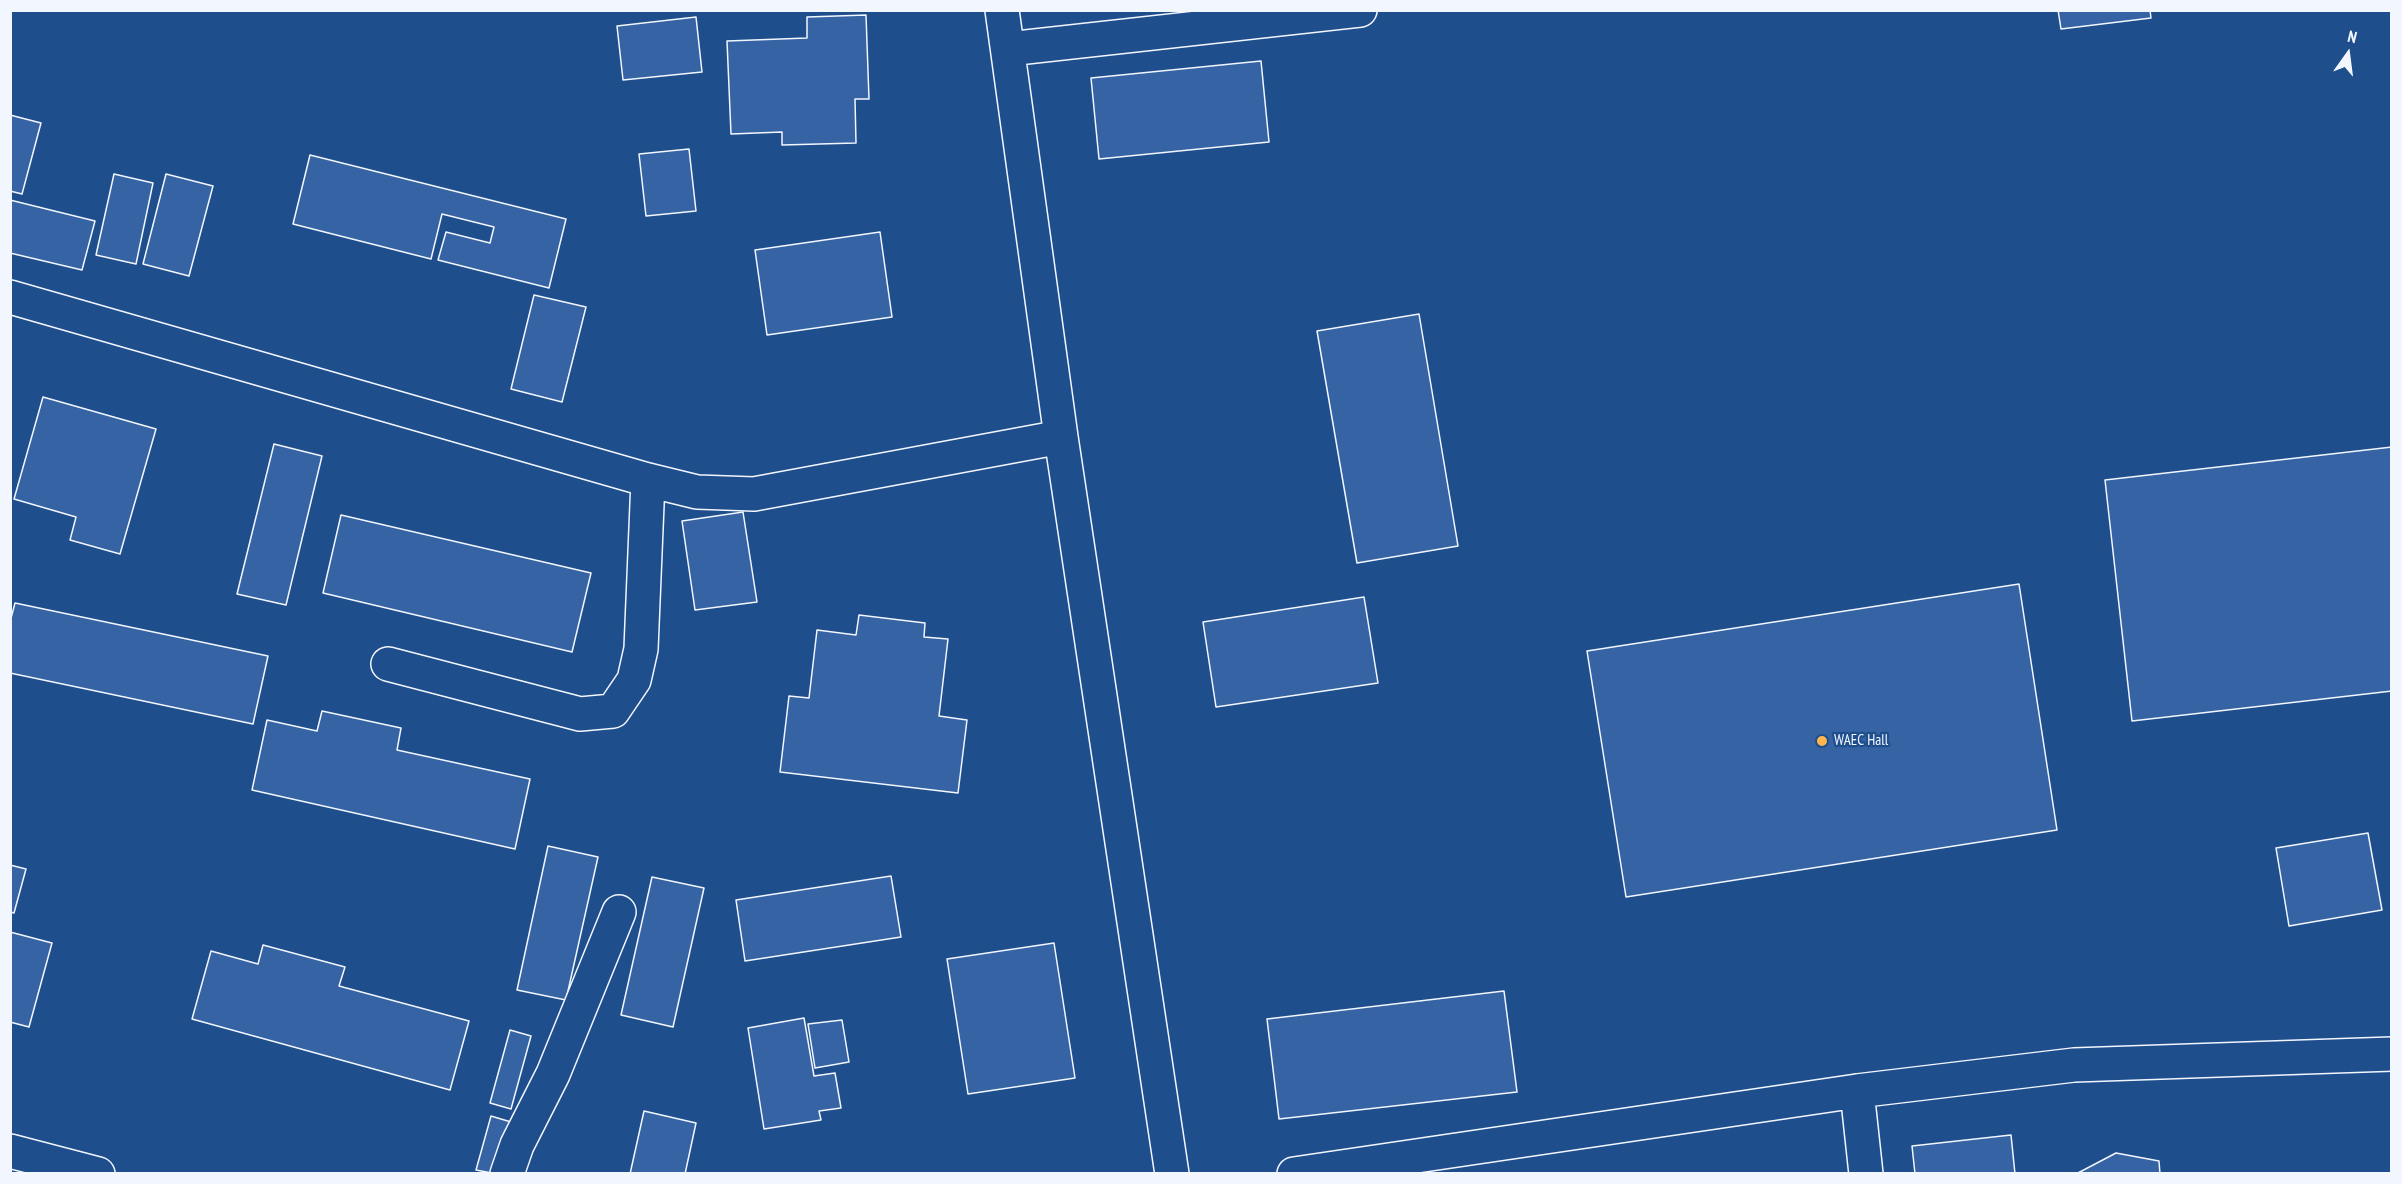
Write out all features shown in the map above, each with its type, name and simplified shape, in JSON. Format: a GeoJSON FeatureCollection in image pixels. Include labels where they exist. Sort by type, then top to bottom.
{"type":"FeatureCollection","features":[{"type":"Feature","properties":{"kind":"street"},"geometry":{"type":"LineString","coordinates":[[1002,10],[1061,437],[1172,1173]]}},
{"type":"Feature","properties":{"kind":"street"},"geometry":{"type":"LineString","coordinates":[[1008,49],[1360,10]]}},
{"type":"Feature","properties":{"kind":"street"},"geometry":{"type":"LineString","coordinates":[[10,297],[648,480],[697,492],[753,494],[1061,437]]}},
{"type":"Feature","properties":{"kind":"street"},"geometry":{"type":"LineString","coordinates":[[388,664],[580,714],[613,711],[633,680],[640,649],[648,480]]}},
{"type":"Feature","properties":{"kind":"street"},"geometry":{"type":"LineString","coordinates":[[507,1173],[518,1145],[553,1074],[619,912]]}},
{"type":"Feature","properties":{"kind":"street"},"geometry":{"type":"LineString","coordinates":[[1294,1173],[1857,1091],[2074,1065],[2391,1054]]}},
{"type":"Feature","properties":{"kind":"street"},"geometry":{"type":"LineString","coordinates":[[1857,1091],[1866,1173]]}},
{"type":"Feature","properties":{"kind":"street"},"geometry":{"type":"LineString","coordinates":[[10,1151],[98,1173]]}},
{"type":"Feature","properties":{"kind":"building"},"geometry":{"type":"Polygon","coordinates":[[[2058,10],[2150,10],[2151,18],[2061,29],[2058,10]]]}},
{"type":"Feature","properties":{"kind":"building"},"geometry":{"type":"Polygon","coordinates":[[[866,15],[869,99],[855,99],[856,143],[782,145],[782,132],[731,134],[727,41],[807,38],[807,17],[866,15]]]}},
{"type":"Feature","properties":{"kind":"building"},"geometry":{"type":"Polygon","coordinates":[[[696,17],[702,72],[623,80],[617,26],[696,17]]]}},
{"type":"Feature","properties":{"kind":"building"},"geometry":{"type":"Polygon","coordinates":[[[1261,61],[1269,142],[1099,159],[1091,78],[1261,61]]]}},
{"type":"Feature","properties":{"kind":"building"},"geometry":{"type":"Polygon","coordinates":[[[10,115],[41,123],[22,194],[10,191],[10,115]]]}},
{"type":"Feature","properties":{"kind":"building"},"geometry":{"type":"Polygon","coordinates":[[[689,149],[696,211],[646,216],[639,154],[689,149]]]}},
{"type":"Feature","properties":{"kind":"building"},"geometry":{"type":"Polygon","coordinates":[[[310,155],[566,219],[549,288],[438,260],[446,232],[490,243],[494,227],[442,214],[431,259],[293,224],[310,155]]]}},
{"type":"Feature","properties":{"kind":"building"},"geometry":{"type":"Polygon","coordinates":[[[114,174],[153,183],[136,264],[96,255],[114,174]]]}},
{"type":"Feature","properties":{"kind":"building"},"geometry":{"type":"Polygon","coordinates":[[[166,174],[213,186],[189,276],[143,264],[166,174]]]}},
{"type":"Feature","properties":{"kind":"building"},"geometry":{"type":"Polygon","coordinates":[[[10,200],[95,221],[82,270],[10,253],[10,200]]]}},
{"type":"Feature","properties":{"kind":"building"},"geometry":{"type":"Polygon","coordinates":[[[880,232],[892,317],[767,335],[755,250],[880,232]]]}},
{"type":"Feature","properties":{"kind":"building"},"geometry":{"type":"Polygon","coordinates":[[[534,295],[586,307],[562,402],[511,389],[534,295]]]}},
{"type":"Feature","properties":{"kind":"building"},"geometry":{"type":"Polygon","coordinates":[[[1419,314],[1458,546],[1357,563],[1317,331],[1419,314]]]}},
{"type":"Feature","properties":{"kind":"building"},"geometry":{"type":"Polygon","coordinates":[[[43,397],[156,429],[120,554],[70,540],[76,517],[14,499],[43,397]]]}},
{"type":"Feature","properties":{"kind":"building"},"geometry":{"type":"Polygon","coordinates":[[[274,444],[322,456],[286,605],[237,594],[274,444]]]}},
{"type":"Feature","properties":{"kind":"building"},"geometry":{"type":"Polygon","coordinates":[[[2392,447],[2392,691],[2132,721],[2105,480],[2392,447]]]}},
{"type":"Feature","properties":{"kind":"building"},"geometry":{"type":"Polygon","coordinates":[[[743,512],[757,602],[695,610],[682,521],[743,512]]]}},
{"type":"Feature","properties":{"kind":"building"},"geometry":{"type":"Polygon","coordinates":[[[341,515],[591,573],[572,652],[323,593],[341,515]]]}},
{"type":"Feature","properties":{"kind":"building","name":"WAEC Hall"},"geometry":{"type":"Polygon","coordinates":[[[2019,584],[2057,830],[1626,897],[1587,651],[2019,584]]]}},
{"type":"Feature","properties":{"kind":"building"},"geometry":{"type":"Polygon","coordinates":[[[1364,597],[1378,683],[1216,707],[1203,622],[1364,597]]]}},
{"type":"Feature","properties":{"kind":"building"},"geometry":{"type":"Polygon","coordinates":[[[15,603],[268,656],[253,724],[10,673],[10,622],[15,603]]]}},
{"type":"Feature","properties":{"kind":"building"},"geometry":{"type":"Polygon","coordinates":[[[859,615],[925,623],[924,637],[948,639],[939,716],[967,720],[958,793],[780,772],[789,696],[809,698],[817,630],[856,635],[859,615]]]}},
{"type":"Feature","properties":{"kind":"building"},"geometry":{"type":"Polygon","coordinates":[[[322,711],[401,728],[397,750],[530,779],[515,849],[252,790],[267,720],[317,731],[322,711]]]}},
{"type":"Feature","properties":{"kind":"building"},"geometry":{"type":"Polygon","coordinates":[[[2368,833],[2382,910],[2289,926],[2276,848],[2368,833]]]}},
{"type":"Feature","properties":{"kind":"building"},"geometry":{"type":"Polygon","coordinates":[[[548,846],[598,857],[566,1000],[517,990],[548,846]]]}},
{"type":"Feature","properties":{"kind":"building"},"geometry":{"type":"Polygon","coordinates":[[[10,865],[26,869],[14,913],[10,912],[10,865]]]}},
{"type":"Feature","properties":{"kind":"building"},"geometry":{"type":"Polygon","coordinates":[[[891,876],[901,937],[745,961],[736,900],[891,876]]]}},
{"type":"Feature","properties":{"kind":"building"},"geometry":{"type":"Polygon","coordinates":[[[652,877],[704,888],[673,1027],[621,1015],[652,877]]]}},
{"type":"Feature","properties":{"kind":"building"},"geometry":{"type":"Polygon","coordinates":[[[10,932],[52,943],[29,1027],[10,1022],[10,932]]]}},
{"type":"Feature","properties":{"kind":"building"},"geometry":{"type":"Polygon","coordinates":[[[1054,943],[1075,1078],[968,1094],[947,959],[1054,943]]]}},
{"type":"Feature","properties":{"kind":"building"},"geometry":{"type":"Polygon","coordinates":[[[263,945],[345,967],[339,986],[469,1021],[450,1090],[192,1019],[211,951],[258,964],[263,945]]]}},
{"type":"Feature","properties":{"kind":"building"},"geometry":{"type":"Polygon","coordinates":[[[1504,991],[1517,1092],[1279,1119],[1267,1019],[1504,991]]]}},
{"type":"Feature","properties":{"kind":"building"},"geometry":{"type":"Polygon","coordinates":[[[804,1018],[814,1076],[835,1073],[841,1108],[819,1111],[821,1120],[764,1129],[748,1028],[804,1018]]]}},
{"type":"Feature","properties":{"kind":"building"},"geometry":{"type":"Polygon","coordinates":[[[842,1020],[849,1062],[815,1068],[808,1024],[842,1020]]]}},
{"type":"Feature","properties":{"kind":"building"},"geometry":{"type":"Polygon","coordinates":[[[510,1030],[531,1036],[511,1109],[490,1103],[510,1030]]]}},
{"type":"Feature","properties":{"kind":"building"},"geometry":{"type":"Polygon","coordinates":[[[644,1111],[696,1123],[685,1174],[630,1174],[644,1111]]]}},
{"type":"Feature","properties":{"kind":"building"},"geometry":{"type":"Polygon","coordinates":[[[491,1116],[511,1122],[497,1174],[476,1170],[491,1116]]]}},
{"type":"Feature","properties":{"kind":"building"},"geometry":{"type":"Polygon","coordinates":[[[2011,1135],[2015,1174],[1915,1174],[1912,1146],[2011,1135]]]}},
{"type":"Feature","properties":{"kind":"building"},"geometry":{"type":"Polygon","coordinates":[[[2116,1153],[2159,1161],[2160,1174],[2076,1174],[2116,1153]]]}},
{"type":"Feature","properties":{"kind":"place","name":"WAEC Hall"},"geometry":{"type":"Point","coordinates":[1822,741]}}]}
